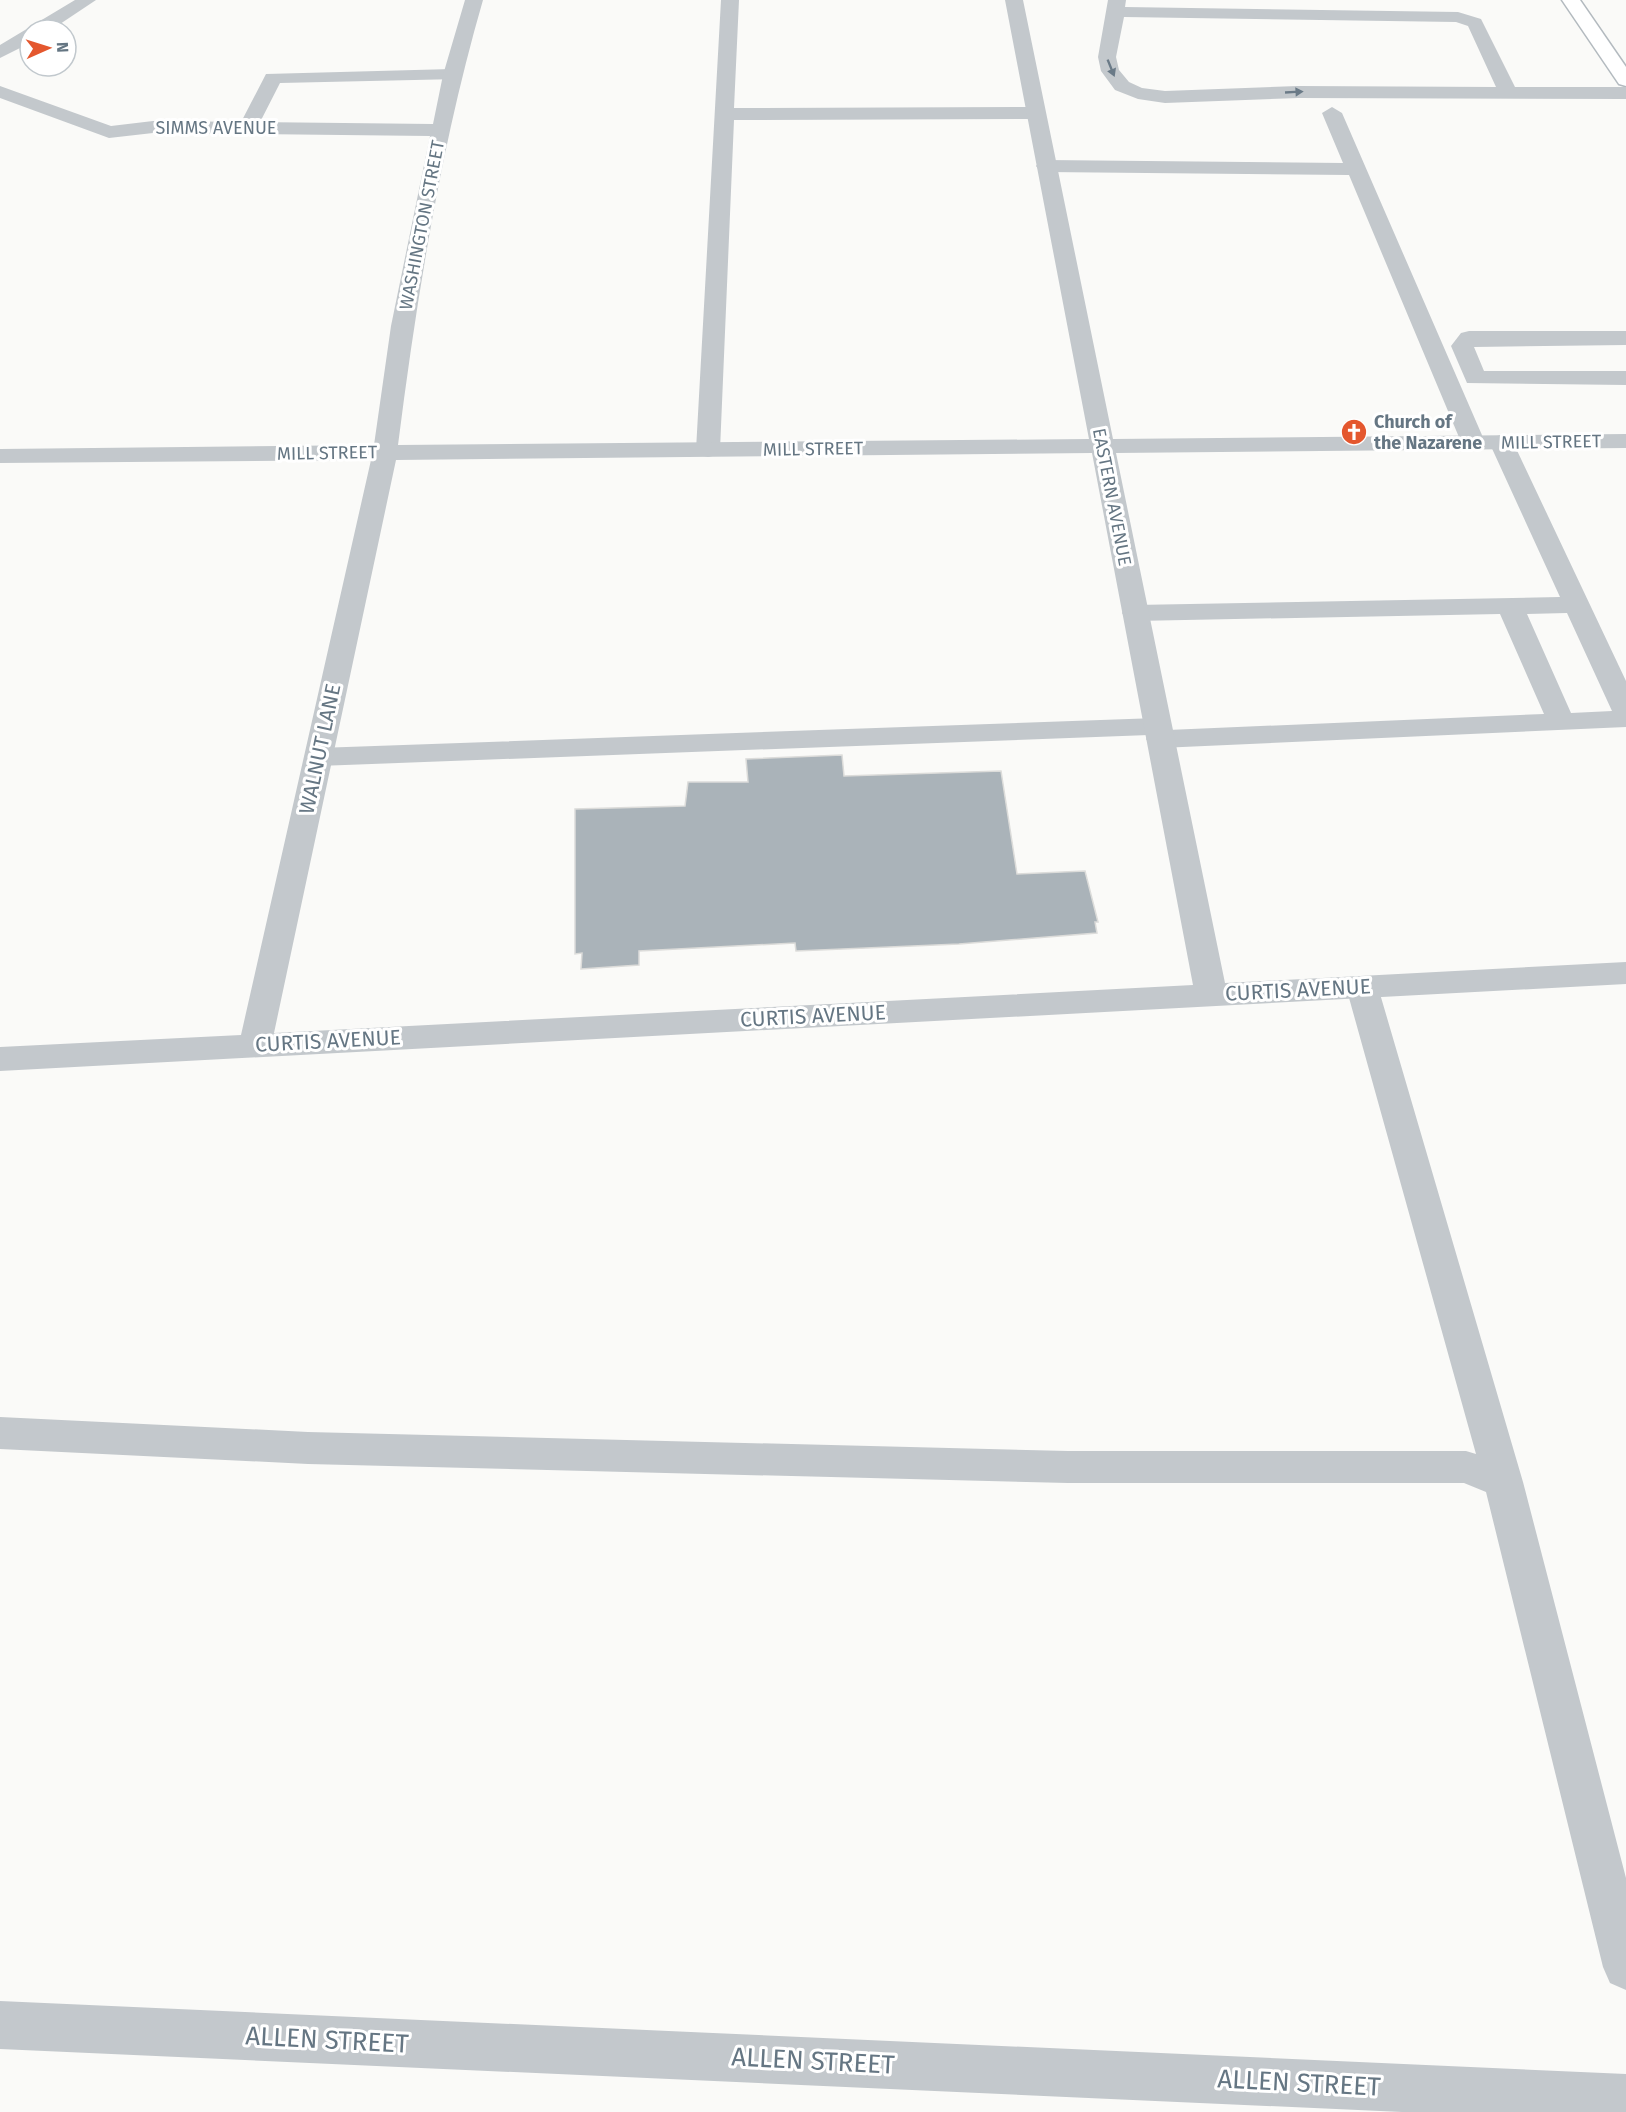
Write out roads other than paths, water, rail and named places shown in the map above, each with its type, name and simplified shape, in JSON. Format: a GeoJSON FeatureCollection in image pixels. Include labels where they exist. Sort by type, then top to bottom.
{"type":"FeatureCollection","features":[{"type":"Feature","properties":{"kind":"main road"},"geometry":{"type":"LineString","coordinates":[[1571,0],[1626,80]]}},
{"type":"Feature","properties":{"kind":"street"},"geometry":{"type":"LineString","coordinates":[[58,18],[87,0]]}},
{"type":"Feature","properties":{"kind":"street","name":"WASHINGTON STREET"},"geometry":{"type":"LineString","coordinates":[[384,453],[402,326],[440,130],[452,75],[474,0]]}},
{"type":"Feature","properties":{"kind":"street"},"geometry":{"type":"LineString","coordinates":[[708,450],[730,0]]}},
{"type":"Feature","properties":{"kind":"street","name":"EASTERN AVENUE"},"geometry":{"type":"LineString","coordinates":[[1014,0],[1211,995]]}},
{"type":"Feature","properties":{"kind":"street"},"geometry":{"type":"LineString","coordinates":[[1508,93],[1475,23],[1458,17],[1116,6],[1107,57],[1110,71],[1122,86],[1138,93],[1165,97],[1309,92],[1508,93],[1626,93]]}},
{"type":"Feature","properties":{"kind":"street"},"geometry":{"type":"LineString","coordinates":[[0,53],[18,42]]}},
{"type":"Feature","properties":{"kind":"street"},"geometry":{"type":"LineString","coordinates":[[248,128],[273,78],[452,75]]}},
{"type":"Feature","properties":{"kind":"street","name":"SIMMS AVENUE"},"geometry":{"type":"LineString","coordinates":[[0,92],[109,132],[153,127],[440,130]]}},
{"type":"Feature","properties":{"kind":"street"},"geometry":{"type":"LineString","coordinates":[[1332,113],[1473,442]]}},
{"type":"Feature","properties":{"kind":"street"},"geometry":{"type":"LineString","coordinates":[[725,114],[1036,114]]}},
{"type":"Feature","properties":{"kind":"street"},"geometry":{"type":"LineString","coordinates":[[1047,166],[1355,169]]}},
{"type":"Feature","properties":{"kind":"street"},"geometry":{"type":"LineString","coordinates":[[1626,338],[1469,338],[1462,346],[1475,378],[1626,378]]}},
{"type":"Feature","properties":{"kind":"street","name":"MILL STREET"},"geometry":{"type":"LineString","coordinates":[[0,456],[1626,441]]}},
{"type":"Feature","properties":{"kind":"street"},"geometry":{"type":"LineString","coordinates":[[1501,442],[1626,711]]}},
{"type":"Feature","properties":{"kind":"street","name":"WALNUT LANE"},"geometry":{"type":"LineString","coordinates":[[255,1045],[384,453]]}},
{"type":"Feature","properties":{"kind":"street"},"geometry":{"type":"LineString","coordinates":[[1135,612],[1576,605]]}},
{"type":"Feature","properties":{"kind":"street"},"geometry":{"type":"LineString","coordinates":[[1510,606],[1562,723]]}},
{"type":"Feature","properties":{"kind":"street"},"geometry":{"type":"LineString","coordinates":[[318,758],[1562,723],[1626,719]]}},
{"type":"Feature","properties":{"kind":"street","name":"CURTIS AVENUE"},"geometry":{"type":"LineString","coordinates":[[0,1059],[1626,973]]}},
{"type":"Feature","properties":{"kind":"street"},"geometry":{"type":"LineString","coordinates":[[1362,987],[1503,1482],[1626,1967]]}},
{"type":"Feature","properties":{"kind":"street"},"geometry":{"type":"LineString","coordinates":[[0,1433],[308,1448],[1068,1467],[1466,1467],[1503,1482]]}},
{"type":"Feature","properties":{"kind":"street","name":"ALLEN STREET"},"geometry":{"type":"LineString","coordinates":[[0,2025],[1626,2097]]}},
{"type":"Feature","properties":{"kind":"place","name":"Church of the Nazarene"},"geometry":{"type":"Point","coordinates":[1354,432]}}]}
